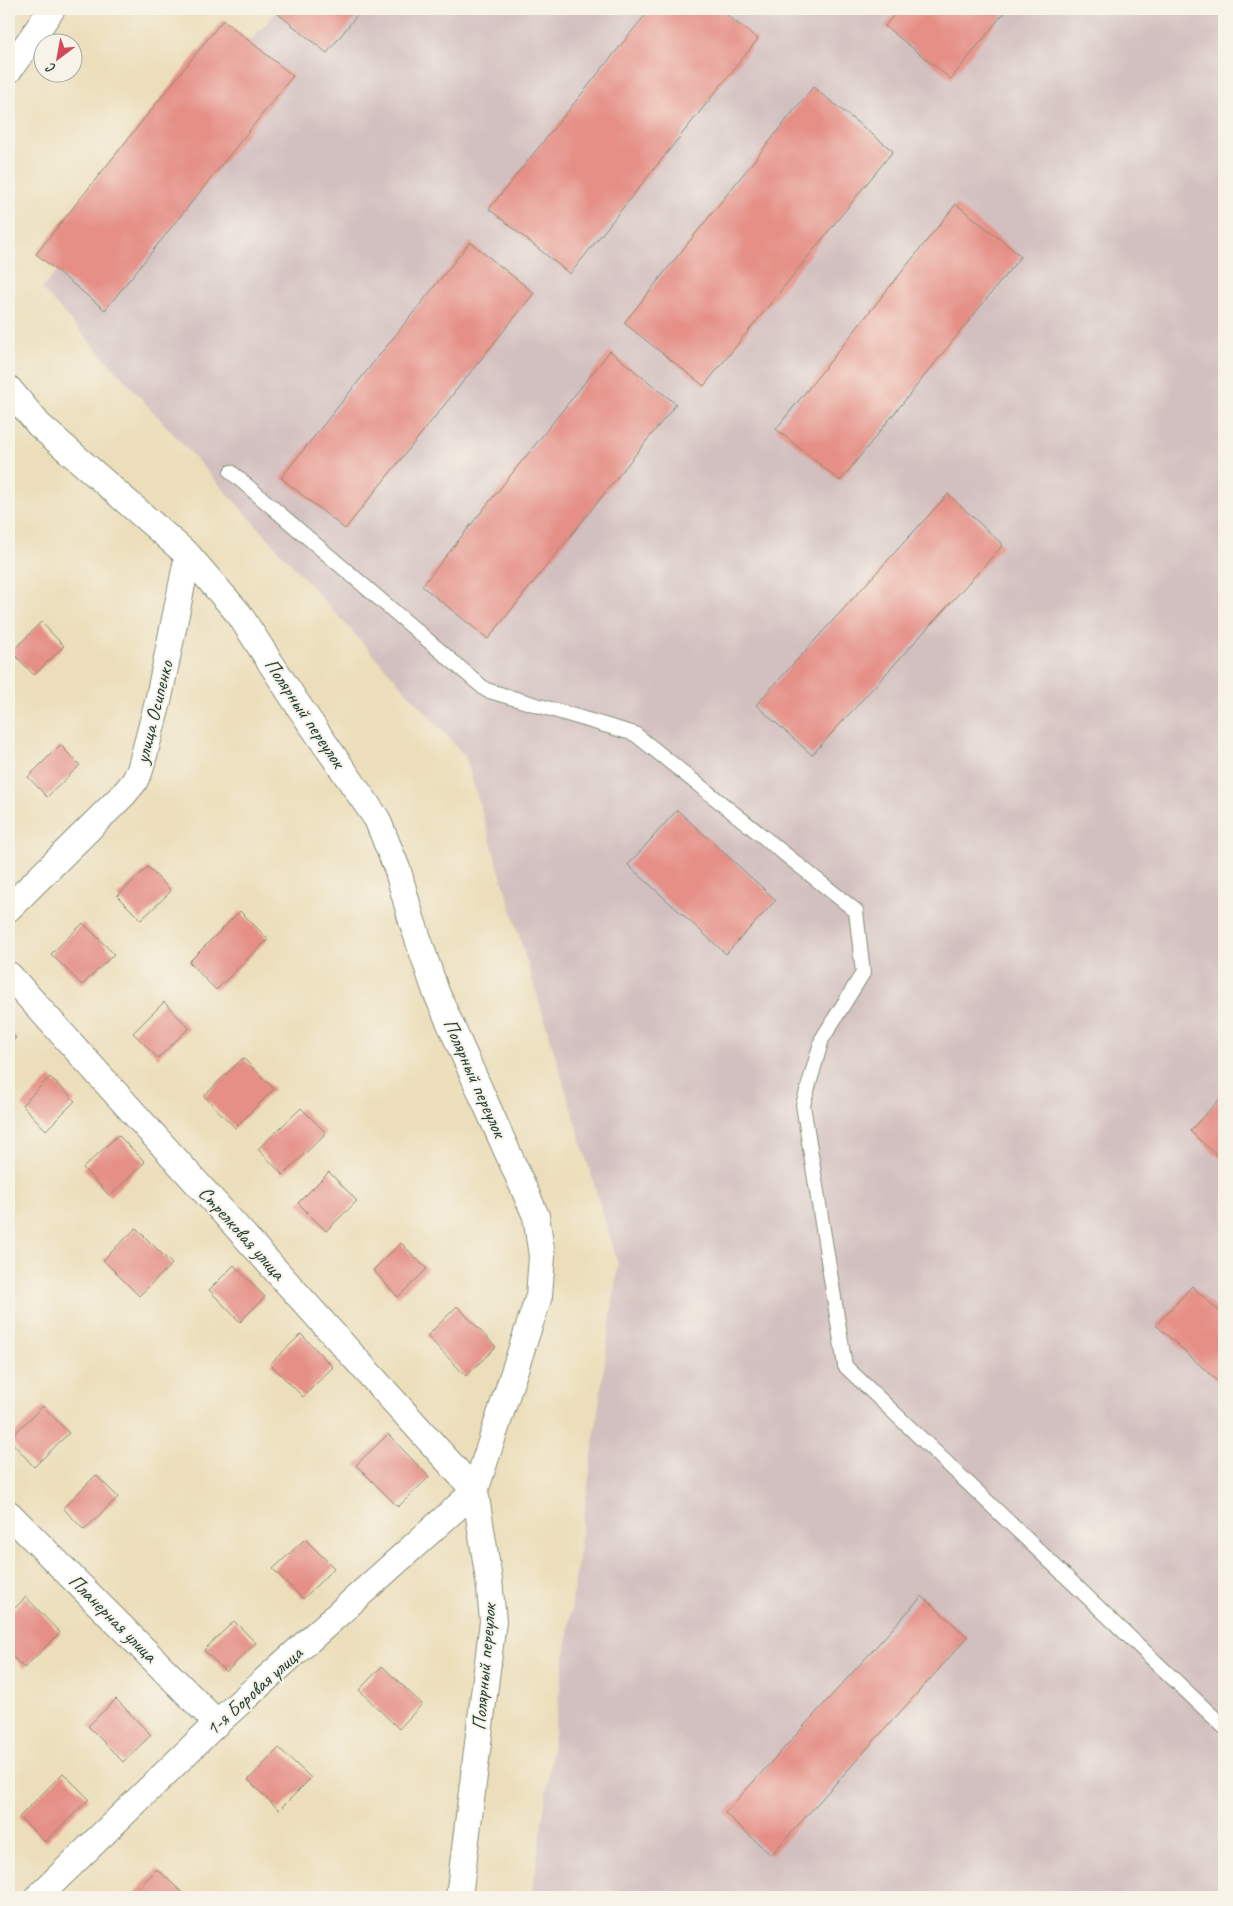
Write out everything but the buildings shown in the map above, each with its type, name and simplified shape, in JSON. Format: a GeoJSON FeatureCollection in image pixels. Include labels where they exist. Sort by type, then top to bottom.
{"type":"FeatureCollection","features":[{"type":"Feature","properties":{"kind":"street"},"geometry":{"type":"LineString","coordinates":[[9,70],[52,9]]}},
{"type":"Feature","properties":{"kind":"street","name":"Полярный переулок"},"geometry":{"type":"LineString","coordinates":[[9,389],[39,425],[188,555],[239,614],[298,705],[377,819],[398,871],[411,918],[436,992],[536,1216],[542,1256],[539,1296],[475,1490],[489,1580],[493,1620],[459,1897]]}},
{"type":"Feature","properties":{"kind":"street","name":"улица Осипенко"},"geometry":{"type":"LineString","coordinates":[[9,908],[134,782],[140,770],[158,702],[188,555]]}},
{"type":"Feature","properties":{"kind":"street","name":"Стрелковая улица"},"geometry":{"type":"LineString","coordinates":[[9,975],[475,1490]]}},
{"type":"Feature","properties":{"kind":"street","name":"1-я Боровая улица"},"geometry":{"type":"LineString","coordinates":[[38,1897],[217,1723],[475,1490]]}},
{"type":"Feature","properties":{"kind":"street","name":"Планерная улица"},"geometry":{"type":"LineString","coordinates":[[9,1514],[217,1723]]}},
{"type":"Feature","properties":{"kind":"lane"},"geometry":{"type":"LineString","coordinates":[[231,472],[486,690],[634,734],[856,911],[862,973],[822,1039],[803,1105],[845,1366],[1224,1728]]}},
{"type":"Feature","properties":{"kind":"shaded area"},"geometry":{"type":"Polygon","coordinates":[[[278,9],[1224,9],[1224,1897],[532,1897],[618,1264],[465,756],[42,289],[278,9]]]}}]}
